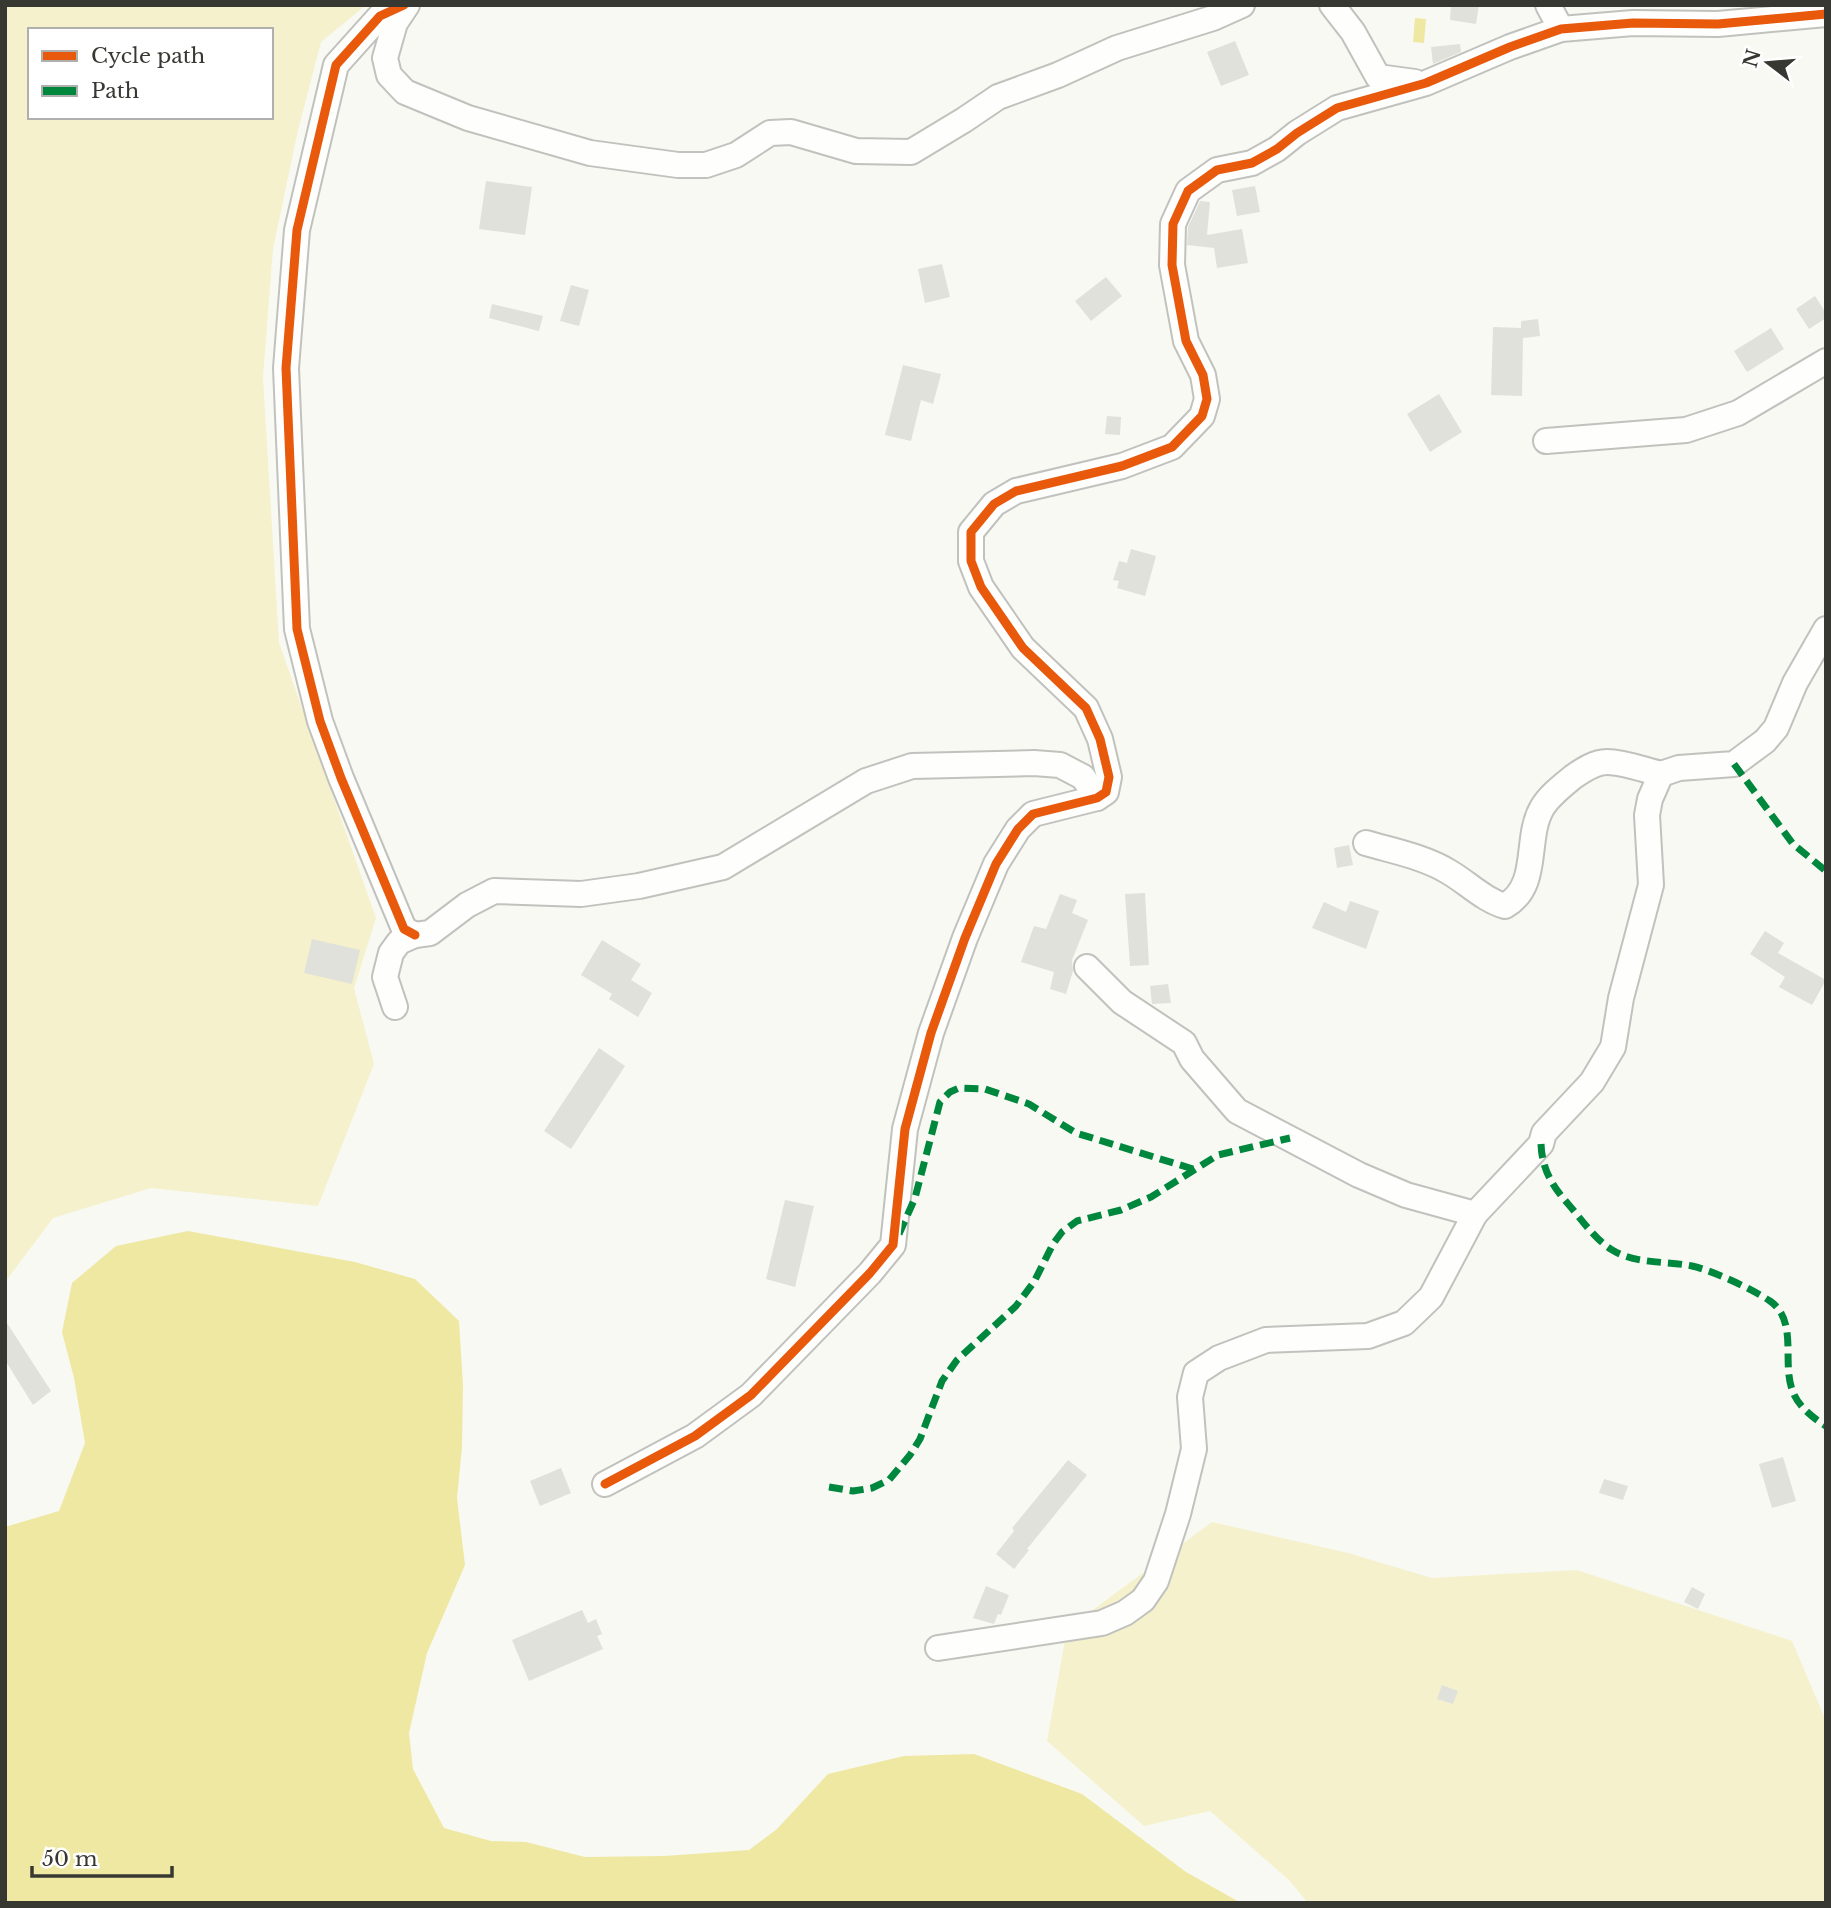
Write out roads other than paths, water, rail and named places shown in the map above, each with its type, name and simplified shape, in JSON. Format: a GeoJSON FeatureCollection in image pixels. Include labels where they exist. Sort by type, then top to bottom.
{"type":"FeatureCollection","features":[{"type":"Feature","properties":{"kind":"street"},"geometry":{"type":"LineString","coordinates":[[406,5],[395,23],[385,58],[390,75],[405,92],[468,118],[590,153],[641,162],[706,165],[736,155],[770,133],[791,132],[856,151],[911,152],[998,97],[1058,75],[1117,48],[1213,18],[1242,5]]}},
{"type":"Feature","properties":{"kind":"street"},"geometry":{"type":"LineString","coordinates":[[406,5],[380,16],[336,65],[297,230],[286,368],[297,629],[320,720],[341,778],[404,929],[415,935]]}},
{"type":"Feature","properties":{"kind":"street"},"geometry":{"type":"LineString","coordinates":[[1332,5],[1353,32],[1378,77],[1426,83]]}},
{"type":"Feature","properties":{"kind":"street"},"geometry":{"type":"LineString","coordinates":[[1548,5],[1561,29]]}},
{"type":"Feature","properties":{"kind":"street"},"geometry":{"type":"LineString","coordinates":[[605,1485],[695,1436],[751,1395],[870,1273],[893,1245],[905,1129],[931,1033],[965,938],[996,864],[1018,829],[1033,814],[1097,799],[1106,792],[1109,776],[1100,739],[1086,708],[1023,648],[981,587],[971,561],[971,532],[993,504],[1016,491],[1122,466],[1172,447],[1202,416],[1208,399],[1203,375],[1185,341],[1172,265],[1173,224],[1188,191],[1217,170],[1252,163],[1337,108],[1426,83],[1510,47],[1561,29],[1633,23],[1718,24],[1826,15]]}},
{"type":"Feature","properties":{"kind":"street"},"geometry":{"type":"LineString","coordinates":[[1546,441],[1686,430],[1738,413],[1826,361]]}},
{"type":"Feature","properties":{"kind":"street"},"geometry":{"type":"LineString","coordinates":[[1366,843],[1435,865],[1494,903],[1505,906],[1513,902],[1528,875],[1540,810],[1548,799],[1572,778],[1590,766],[1607,762],[1661,774],[1679,768],[1734,764],[1765,741],[1776,728],[1795,683],[1826,629]]}},
{"type":"Feature","properties":{"kind":"street"},"geometry":{"type":"LineString","coordinates":[[396,1007],[385,977],[391,953],[399,942],[415,935],[430,933],[467,905],[494,891],[581,894],[639,886],[723,867],[866,781],[912,766],[1034,763],[1060,765],[1083,777],[1097,799]]}},
{"type":"Feature","properties":{"kind":"street"},"geometry":{"type":"LineString","coordinates":[[938,1648],[1102,1623],[1125,1614],[1143,1600],[1156,1581],[1178,1514],[1194,1450],[1190,1397],[1196,1373],[1219,1358],[1266,1340],[1367,1336],[1404,1323],[1430,1297],[1475,1214],[1541,1143],[1544,1133],[1592,1082],[1613,1047],[1620,998],[1651,885],[1647,815],[1650,799],[1661,774]]}},
{"type":"Feature","properties":{"kind":"street"},"geometry":{"type":"LineString","coordinates":[[1087,967],[1122,1002],[1184,1044],[1192,1059],[1237,1111],[1382,1185],[1406,1195],[1475,1214]]}}]}
